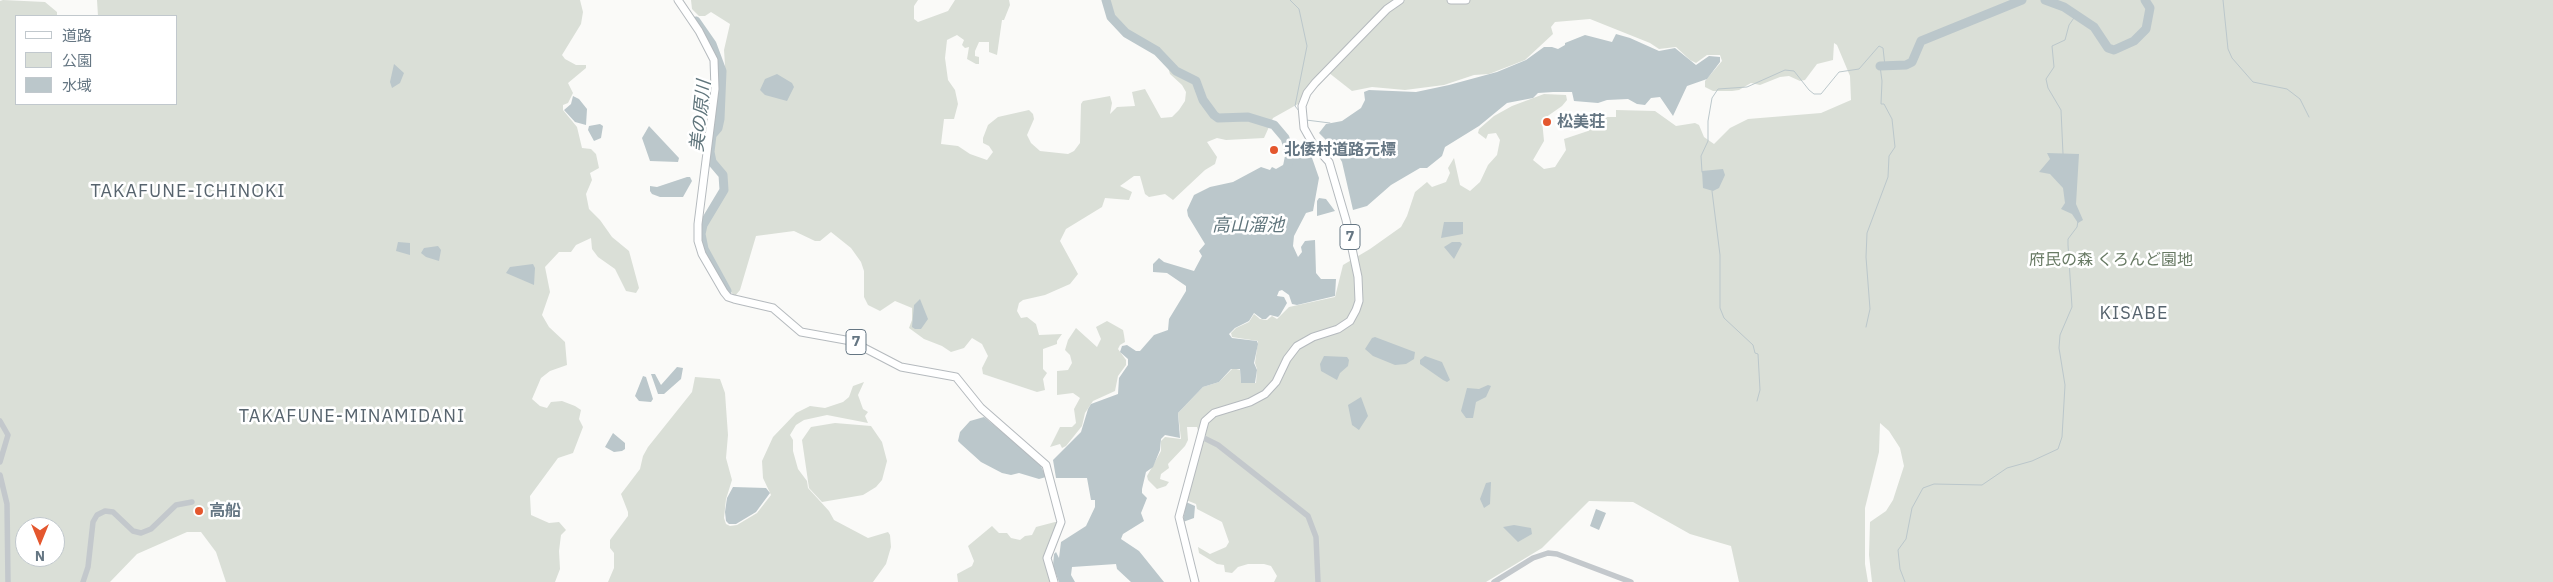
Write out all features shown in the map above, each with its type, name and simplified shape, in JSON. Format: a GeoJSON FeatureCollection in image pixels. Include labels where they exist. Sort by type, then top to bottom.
{"type":"FeatureCollection","features":[{"type":"Feature","properties":{"kind":"main road","name":"7"},"geometry":{"type":"LineString","coordinates":[[678,0],[703,36],[714,60],[715,89],[698,224],[698,241],[702,254],[724,292],[734,300],[773,308],[801,332],[851,341],[901,367],[956,377],[981,408],[1046,465],[1061,522],[1047,558],[1054,582]]}},
{"type":"Feature","properties":{"kind":"main road","name":"7"},"geometry":{"type":"LineString","coordinates":[[1195,582],[1179,517],[1182,498],[1202,437],[1205,421],[1210,415],[1250,402],[1265,394],[1276,382],[1286,359],[1297,346],[1313,336],[1338,329],[1350,321],[1356,312],[1359,301],[1358,277],[1346,220],[1329,162],[1313,144],[1304,128],[1302,106],[1307,93],[1315,83],[1387,10],[1400,0]]}},
{"type":"Feature","properties":{"kind":"main road"},"geometry":{"type":"LineString","coordinates":[[1451,0],[1466,0]]}},
{"type":"Feature","properties":{"kind":"street"},"geometry":{"type":"LineString","coordinates":[[0,421],[6,429],[8,441],[0,462]]}},
{"type":"Feature","properties":{"kind":"street"},"geometry":{"type":"LineString","coordinates":[[1202,437],[1218,445],[1308,516],[1316,537],[1318,582]]}},
{"type":"Feature","properties":{"kind":"street"},"geometry":{"type":"LineString","coordinates":[[0,476],[7,504],[8,582]]}},
{"type":"Feature","properties":{"kind":"street"},"geometry":{"type":"LineString","coordinates":[[83,582],[88,567],[93,522],[96,515],[105,511],[113,512],[133,531],[141,533],[151,529],[176,505],[192,502]]}},
{"type":"Feature","properties":{"kind":"street"},"geometry":{"type":"LineString","coordinates":[[1494,582],[1533,558],[1548,553],[1557,554],[1631,582]]}},
{"type":"Feature","properties":{"kind":"green space"},"geometry":{"type":"Polygon","coordinates":[[[97,0],[580,0],[583,12],[581,24],[562,55],[565,59],[576,65],[586,65],[586,68],[568,83],[573,93],[568,103],[563,105],[563,110],[577,127],[582,148],[591,149],[596,154],[599,168],[590,173],[592,180],[586,194],[589,209],[600,220],[612,237],[629,251],[639,288],[636,293],[626,291],[615,269],[598,257],[592,249],[591,238],[576,245],[571,252],[559,252],[545,267],[550,292],[542,315],[549,327],[565,342],[567,365],[550,371],[541,378],[532,399],[540,406],[547,408],[551,402],[562,401],[575,406],[581,410],[579,419],[583,427],[573,453],[558,458],[530,496],[531,515],[549,523],[559,522],[566,530],[561,535],[559,551],[560,569],[555,582],[226,582],[216,552],[201,532],[187,532],[137,554],[110,582],[0,582],[0,1],[45,2],[57,12],[57,15],[15,15],[15,105],[178,105],[178,15],[98,15],[97,0]]]}},
{"type":"Feature","properties":{"kind":"green space","name":"府民の森 くろんど園地"},"geometry":{"type":"Polygon","coordinates":[[[691,0],[918,0],[914,6],[914,19],[918,22],[948,11],[955,0],[1009,0],[1010,5],[1004,20],[1002,20],[997,55],[989,52],[989,42],[979,42],[975,56],[979,57],[979,64],[976,64],[967,59],[969,47],[965,48],[962,45],[964,40],[957,35],[947,40],[945,58],[948,80],[955,90],[958,104],[954,119],[944,119],[941,144],[958,146],[970,154],[987,160],[993,152],[989,146],[983,143],[983,138],[988,125],[998,117],[1029,110],[1033,114],[1034,119],[1027,135],[1031,143],[1040,151],[1068,154],[1074,151],[1080,143],[1081,104],[1083,101],[1110,96],[1112,103],[1110,114],[1117,107],[1135,106],[1132,92],[1145,89],[1161,118],[1172,117],[1179,110],[1185,101],[1186,92],[1182,85],[1170,74],[1167,64],[1157,50],[1131,36],[1116,22],[1108,0],[2553,0],[2553,582],[1872,582],[1869,555],[1870,522],[1886,511],[1893,500],[1904,466],[1900,448],[1889,431],[1880,423],[1879,452],[1865,508],[1865,564],[1868,582],[1739,582],[1731,546],[1690,534],[1633,502],[1589,501],[1542,548],[1486,582],[1274,582],[1277,576],[1271,566],[1264,564],[1248,564],[1238,567],[1232,573],[1225,572],[1224,565],[1217,564],[1199,553],[1198,547],[1210,554],[1226,547],[1229,542],[1222,522],[1197,509],[1196,504],[1186,500],[1202,445],[1197,427],[1187,427],[1188,440],[1185,446],[1168,464],[1169,468],[1161,474],[1160,479],[1169,482],[1166,486],[1157,489],[1148,480],[1147,476],[1161,451],[1161,441],[1165,437],[1181,439],[1178,413],[1203,387],[1219,382],[1233,368],[1240,370],[1241,383],[1256,383],[1257,369],[1255,363],[1258,341],[1232,337],[1231,333],[1236,328],[1249,322],[1254,314],[1260,319],[1267,320],[1272,316],[1277,319],[1289,307],[1335,297],[1343,265],[1401,227],[1415,192],[1427,182],[1432,187],[1446,182],[1450,173],[1448,168],[1454,158],[1460,185],[1470,191],[1480,182],[1488,165],[1497,155],[1500,140],[1496,133],[1488,134],[1486,139],[1478,133],[1479,129],[1494,116],[1512,106],[1544,94],[1566,95],[1567,100],[1562,106],[1542,120],[1544,141],[1533,160],[1544,169],[1555,167],[1566,150],[1564,139],[1588,131],[1593,117],[1616,117],[1616,110],[1655,111],[1676,126],[1695,123],[1699,125],[1704,137],[1714,144],[1730,128],[1748,119],[1821,113],[1851,100],[1850,76],[1837,45],[1834,43],[1833,60],[1817,64],[1805,80],[1800,81],[1789,76],[1780,77],[1760,85],[1751,83],[1739,90],[1732,91],[1713,91],[1705,87],[1705,81],[1722,61],[1720,55],[1707,55],[1696,63],[1676,47],[1659,49],[1650,43],[1590,19],[1555,22],[1551,27],[1553,34],[1525,60],[1489,74],[1474,75],[1444,85],[1405,90],[1372,87],[1352,91],[1324,69],[1305,89],[1298,104],[1273,118],[1264,138],[1226,140],[1217,138],[1207,142],[1217,157],[1215,164],[1205,170],[1173,200],[1165,194],[1149,197],[1145,194],[1140,176],[1134,176],[1120,186],[1132,192],[1129,200],[1105,198],[1102,207],[1066,229],[1060,241],[1078,274],[1070,284],[1045,295],[1023,300],[1019,303],[1017,311],[1021,318],[1027,317],[1036,324],[1039,335],[1062,334],[1057,344],[1043,349],[1043,369],[1047,373],[1043,379],[1045,390],[1037,392],[983,374],[982,368],[988,356],[982,344],[972,338],[964,348],[951,352],[942,346],[924,339],[909,328],[912,320],[912,308],[895,301],[880,311],[868,305],[864,297],[864,271],[861,262],[851,248],[831,232],[820,241],[815,241],[794,231],[756,236],[740,290],[735,296],[729,290],[703,245],[702,234],[726,186],[726,178],[712,162],[709,149],[719,82],[725,65],[724,50],[730,24],[711,12],[705,16],[699,16],[692,9],[691,0]]]}},
{"type":"Feature","properties":{"kind":"green space"},"geometry":{"type":"Polygon","coordinates":[[[1107,321],[1123,330],[1125,342],[1118,349],[1126,360],[1126,365],[1118,376],[1115,391],[1093,401],[1085,413],[1082,426],[1066,446],[1062,448],[1060,444],[1050,447],[1060,427],[1072,427],[1076,423],[1074,409],[1080,398],[1073,393],[1057,395],[1057,371],[1068,370],[1072,363],[1070,355],[1065,350],[1068,340],[1076,328],[1097,347],[1101,339],[1096,327],[1107,321]]]}},
{"type":"Feature","properties":{"kind":"green space"},"geometry":{"type":"Polygon","coordinates":[[[695,377],[720,379],[725,393],[728,435],[726,458],[732,480],[726,499],[724,518],[726,524],[730,526],[737,525],[757,513],[771,495],[763,478],[762,461],[773,437],[796,413],[810,406],[825,408],[843,402],[849,397],[853,386],[864,382],[858,395],[863,409],[868,412],[865,416],[868,423],[827,415],[804,420],[796,425],[790,435],[793,440],[793,451],[798,469],[807,481],[808,488],[829,511],[834,520],[868,538],[888,532],[890,535],[891,547],[886,564],[873,582],[608,582],[614,568],[614,553],[610,548],[610,540],[628,516],[621,494],[640,469],[643,456],[648,447],[692,392],[695,377]]]}},
{"type":"Feature","properties":{"kind":"green space"},"geometry":{"type":"Polygon","coordinates":[[[835,423],[871,426],[882,442],[887,461],[882,480],[876,487],[863,495],[822,502],[809,488],[802,440],[811,427],[835,423]]]}},
{"type":"Feature","properties":{"kind":"green space"},"geometry":{"type":"Polygon","coordinates":[[[1058,522],[1058,527],[1045,556],[1046,568],[1051,582],[958,582],[957,574],[972,566],[974,561],[968,546],[992,526],[999,533],[1007,533],[1011,538],[1020,540],[1025,536],[1032,535],[1036,527],[1058,522]]]}},
{"type":"Feature","properties":{"kind":"water"},"geometry":{"type":"Polygon","coordinates":[[[1616,34],[1659,51],[1675,48],[1696,65],[1709,56],[1720,57],[1720,62],[1707,79],[1687,86],[1673,116],[1660,97],[1651,98],[1645,105],[1637,104],[1628,99],[1607,100],[1598,103],[1574,101],[1572,92],[1553,92],[1538,93],[1533,98],[1507,103],[1479,126],[1445,147],[1442,156],[1427,168],[1420,168],[1391,185],[1367,206],[1353,210],[1342,162],[1334,148],[1319,133],[1326,124],[1342,121],[1361,108],[1365,100],[1364,92],[1369,90],[1416,92],[1449,85],[1497,72],[1526,60],[1544,47],[1558,49],[1565,45],[1565,43],[1585,35],[1612,42],[1616,34]]]}},
{"type":"Feature","properties":{"kind":"water"},"geometry":{"type":"Polygon","coordinates":[[[394,64],[404,73],[400,83],[392,88],[390,82],[394,64]]]}},
{"type":"Feature","properties":{"kind":"water"},"geometry":{"type":"Polygon","coordinates":[[[777,74],[792,83],[794,87],[787,101],[765,95],[760,90],[765,79],[777,74]]]}},
{"type":"Feature","properties":{"kind":"water"},"geometry":{"type":"Polygon","coordinates":[[[573,96],[579,99],[587,109],[586,125],[575,122],[564,110],[571,104],[573,96]]]}},
{"type":"Feature","properties":{"kind":"water"},"geometry":{"type":"Polygon","coordinates":[[[600,124],[603,126],[601,138],[594,141],[588,130],[589,126],[600,124]]]}},
{"type":"Feature","properties":{"kind":"water"},"geometry":{"type":"Polygon","coordinates":[[[649,126],[679,158],[678,162],[650,161],[642,138],[649,126]]]}},
{"type":"Feature","properties":{"kind":"water","name":"高山溜池"},"geometry":{"type":"Polygon","coordinates":[[[1302,147],[1311,155],[1319,178],[1313,211],[1306,213],[1294,236],[1293,246],[1298,257],[1302,252],[1301,247],[1305,241],[1315,240],[1316,273],[1321,279],[1336,279],[1335,296],[1297,305],[1292,304],[1289,295],[1282,290],[1279,291],[1277,296],[1284,297],[1287,303],[1278,317],[1270,315],[1266,319],[1262,319],[1254,313],[1249,321],[1235,328],[1229,334],[1232,338],[1257,341],[1254,363],[1257,370],[1255,383],[1241,383],[1240,369],[1231,369],[1219,382],[1203,387],[1178,413],[1180,438],[1165,435],[1161,439],[1160,450],[1153,467],[1146,472],[1142,489],[1142,493],[1147,498],[1141,513],[1144,521],[1123,534],[1121,539],[1139,551],[1164,582],[1131,582],[1117,569],[1116,564],[1072,567],[1071,575],[1075,582],[1059,582],[1053,566],[1054,554],[1056,552],[1059,558],[1061,542],[1086,526],[1095,507],[1095,500],[1091,500],[1087,478],[1056,478],[1053,460],[1081,432],[1091,404],[1118,394],[1119,378],[1128,365],[1128,359],[1120,352],[1122,346],[1127,345],[1136,351],[1140,351],[1154,335],[1168,330],[1169,319],[1186,291],[1186,286],[1167,273],[1153,272],[1153,264],[1159,258],[1164,262],[1194,271],[1202,256],[1199,251],[1205,244],[1188,216],[1187,210],[1194,195],[1210,187],[1233,182],[1261,167],[1270,170],[1272,167],[1276,169],[1283,165],[1290,154],[1302,147]]]}},
{"type":"Feature","properties":{"kind":"water"},"geometry":{"type":"Polygon","coordinates":[[[2047,153],[2079,154],[2076,204],[2083,220],[2078,223],[2072,214],[2061,209],[2065,203],[2063,188],[2050,174],[2039,172],[2050,159],[2047,153]]]}},
{"type":"Feature","properties":{"kind":"water"},"geometry":{"type":"Polygon","coordinates":[[[1723,169],[1725,175],[1719,188],[1713,191],[1703,188],[1702,171],[1723,169]]]}},
{"type":"Feature","properties":{"kind":"water"},"geometry":{"type":"Polygon","coordinates":[[[690,177],[692,181],[683,197],[660,197],[652,194],[650,191],[650,186],[657,187],[690,177]]]}},
{"type":"Feature","properties":{"kind":"water"},"geometry":{"type":"Polygon","coordinates":[[[1319,198],[1326,199],[1335,211],[1317,216],[1317,201],[1319,198]]]}},
{"type":"Feature","properties":{"kind":"water"},"geometry":{"type":"Polygon","coordinates":[[[1444,222],[1463,222],[1463,234],[1441,238],[1444,222]]]}},
{"type":"Feature","properties":{"kind":"water"},"geometry":{"type":"Polygon","coordinates":[[[398,242],[410,243],[410,255],[396,251],[398,242]]]}},
{"type":"Feature","properties":{"kind":"water"},"geometry":{"type":"Polygon","coordinates":[[[1452,242],[1460,242],[1462,244],[1454,259],[1444,247],[1452,242]]]}},
{"type":"Feature","properties":{"kind":"water"},"geometry":{"type":"Polygon","coordinates":[[[438,246],[441,250],[439,261],[426,257],[421,253],[424,248],[438,246]]]}},
{"type":"Feature","properties":{"kind":"water"},"geometry":{"type":"Polygon","coordinates":[[[533,264],[535,268],[534,285],[506,273],[510,267],[533,264]]]}},
{"type":"Feature","properties":{"kind":"water"},"geometry":{"type":"Polygon","coordinates":[[[920,299],[928,319],[921,329],[915,329],[912,327],[914,305],[920,299]]]}},
{"type":"Feature","properties":{"kind":"water"},"geometry":{"type":"Polygon","coordinates":[[[1375,337],[1415,352],[1414,359],[1406,364],[1395,365],[1373,356],[1365,349],[1372,338],[1375,337]]]}},
{"type":"Feature","properties":{"kind":"water"},"geometry":{"type":"Polygon","coordinates":[[[1324,356],[1347,357],[1349,360],[1348,366],[1340,373],[1337,380],[1321,371],[1320,364],[1324,356]]]}},
{"type":"Feature","properties":{"kind":"water"},"geometry":{"type":"Polygon","coordinates":[[[1425,356],[1442,362],[1450,380],[1447,382],[1443,380],[1420,364],[1420,360],[1425,356]]]}},
{"type":"Feature","properties":{"kind":"water"},"geometry":{"type":"Polygon","coordinates":[[[677,367],[683,368],[681,379],[664,394],[658,394],[651,374],[655,374],[661,385],[677,367]]]}},
{"type":"Feature","properties":{"kind":"water"},"geometry":{"type":"Polygon","coordinates":[[[643,376],[646,377],[653,399],[651,402],[639,401],[635,396],[643,376]]]}},
{"type":"Feature","properties":{"kind":"water"},"geometry":{"type":"Polygon","coordinates":[[[1488,385],[1491,386],[1486,397],[1476,402],[1473,418],[1466,418],[1461,411],[1467,388],[1479,389],[1488,385]]]}},
{"type":"Feature","properties":{"kind":"water"},"geometry":{"type":"Polygon","coordinates":[[[1361,397],[1368,416],[1359,430],[1352,425],[1348,405],[1361,397]]]}},
{"type":"Feature","properties":{"kind":"water"},"geometry":{"type":"Polygon","coordinates":[[[984,417],[1039,462],[1046,477],[1039,479],[1019,473],[1011,475],[1002,473],[981,462],[961,444],[958,441],[960,432],[970,421],[984,417]]]}},
{"type":"Feature","properties":{"kind":"water"},"geometry":{"type":"Polygon","coordinates":[[[613,433],[625,443],[625,449],[622,451],[614,452],[605,447],[613,433]]]}},
{"type":"Feature","properties":{"kind":"water"},"geometry":{"type":"Polygon","coordinates":[[[1491,482],[1490,504],[1484,508],[1480,499],[1486,483],[1491,482]]]}},
{"type":"Feature","properties":{"kind":"water"},"geometry":{"type":"Polygon","coordinates":[[[733,487],[766,488],[770,493],[756,512],[736,524],[729,524],[726,521],[725,512],[727,498],[733,487]]]}},
{"type":"Feature","properties":{"kind":"water"},"geometry":{"type":"Polygon","coordinates":[[[1186,502],[1195,506],[1194,518],[1183,522],[1186,502]]]}},
{"type":"Feature","properties":{"kind":"water"},"geometry":{"type":"Polygon","coordinates":[[[1596,509],[1606,513],[1599,530],[1590,526],[1596,509]]]}},
{"type":"Feature","properties":{"kind":"water"},"geometry":{"type":"Polygon","coordinates":[[[1514,525],[1531,528],[1532,534],[1518,542],[1503,527],[1514,525]]]}},
{"type":"Feature","properties":{"kind":"waterway"},"geometry":{"type":"LineString","coordinates":[[1106,0],[1111,17],[1126,33],[1157,51],[1176,71],[1196,81],[1203,100],[1218,118],[1248,117],[1274,125],[1285,138],[1290,154],[1288,164]]}},
{"type":"Feature","properties":{"kind":"waterway"},"geometry":{"type":"LineString","coordinates":[[1290,0],[1299,9],[1307,46],[1295,106],[1299,111]]}},
{"type":"Feature","properties":{"kind":"waterway"},"geometry":{"type":"LineString","coordinates":[[1880,66],[1906,65],[1912,62],[1921,41],[2022,0]]}},
{"type":"Feature","properties":{"kind":"waterway"},"geometry":{"type":"LineString","coordinates":[[2045,0],[2064,7],[2094,27],[2108,48],[2114,50],[2134,41],[2146,29],[2150,8],[2145,0]]}},
{"type":"Feature","properties":{"kind":"waterway"},"geometry":{"type":"LineString","coordinates":[[2223,0],[2228,49],[2232,58],[2253,82],[2287,89],[2300,99],[2309,117]]}},
{"type":"Feature","properties":{"kind":"waterway"},"geometry":{"type":"LineString","coordinates":[[2063,154],[2061,110],[2048,88],[2046,79],[2054,67],[2052,46],[2065,40],[2069,25],[2076,15]]}},
{"type":"Feature","properties":{"kind":"waterway","name":"美の原川"},"geometry":{"type":"LineString","coordinates":[[696,21],[712,44],[722,71],[720,119],[718,128],[712,135],[710,152],[712,162],[723,175],[724,190],[703,225],[701,234],[704,249],[727,291]]}},
{"type":"Feature","properties":{"kind":"waterway"},"geometry":{"type":"LineString","coordinates":[[1702,172],[1701,156],[1708,141],[1708,121],[1712,98],[1718,89],[1747,87],[1785,70],[1794,71],[1809,90],[1814,94],[1821,94],[1839,72],[1859,69],[1879,46],[1883,48],[1885,66]]}},
{"type":"Feature","properties":{"kind":"waterway"},"geometry":{"type":"LineString","coordinates":[[1866,327],[1870,309],[1866,257],[1867,233],[1888,177],[1889,156],[1895,147],[1892,119],[1884,104],[1881,104],[1882,81],[1880,66]]}},
{"type":"Feature","properties":{"kind":"waterway"},"geometry":{"type":"LineString","coordinates":[[1306,120],[1330,123]]}},
{"type":"Feature","properties":{"kind":"waterway"},"geometry":{"type":"LineString","coordinates":[[1712,191],[1720,255],[1720,308],[1724,318],[1753,345],[1755,353],[1758,354],[1760,390],[1757,401]]}},
{"type":"Feature","properties":{"kind":"waterway"},"geometry":{"type":"LineString","coordinates":[[1905,582],[1900,569],[1898,550],[1906,539],[1912,508],[1923,488],[1934,484],[1982,485],[2007,468],[2032,461],[2058,449],[2062,437],[2065,385],[2059,348],[2060,335],[2072,307],[2068,239],[2077,227],[2078,221]]}},
{"type":"Feature","properties":{"kind":"place","name":"松美荘"},"geometry":{"type":"Point","coordinates":[1547,122]}},
{"type":"Feature","properties":{"kind":"place","name":"北倭村道路元標"},"geometry":{"type":"Point","coordinates":[1274,150]}},
{"type":"Feature","properties":{"kind":"place","name":"高船"},"geometry":{"type":"Point","coordinates":[199,511]}},
{"type":"Feature","properties":{"kind":"district","name":"TAKAFUNE-ICHINOKI"},"geometry":{"type":"Point","coordinates":[188,192]}},
{"type":"Feature","properties":{"kind":"district","name":"KISABE"},"geometry":{"type":"Point","coordinates":[2134,314]}},
{"type":"Feature","properties":{"kind":"district","name":"TAKAFUNE-MINAMIDANI"},"geometry":{"type":"Point","coordinates":[352,417]}}]}
